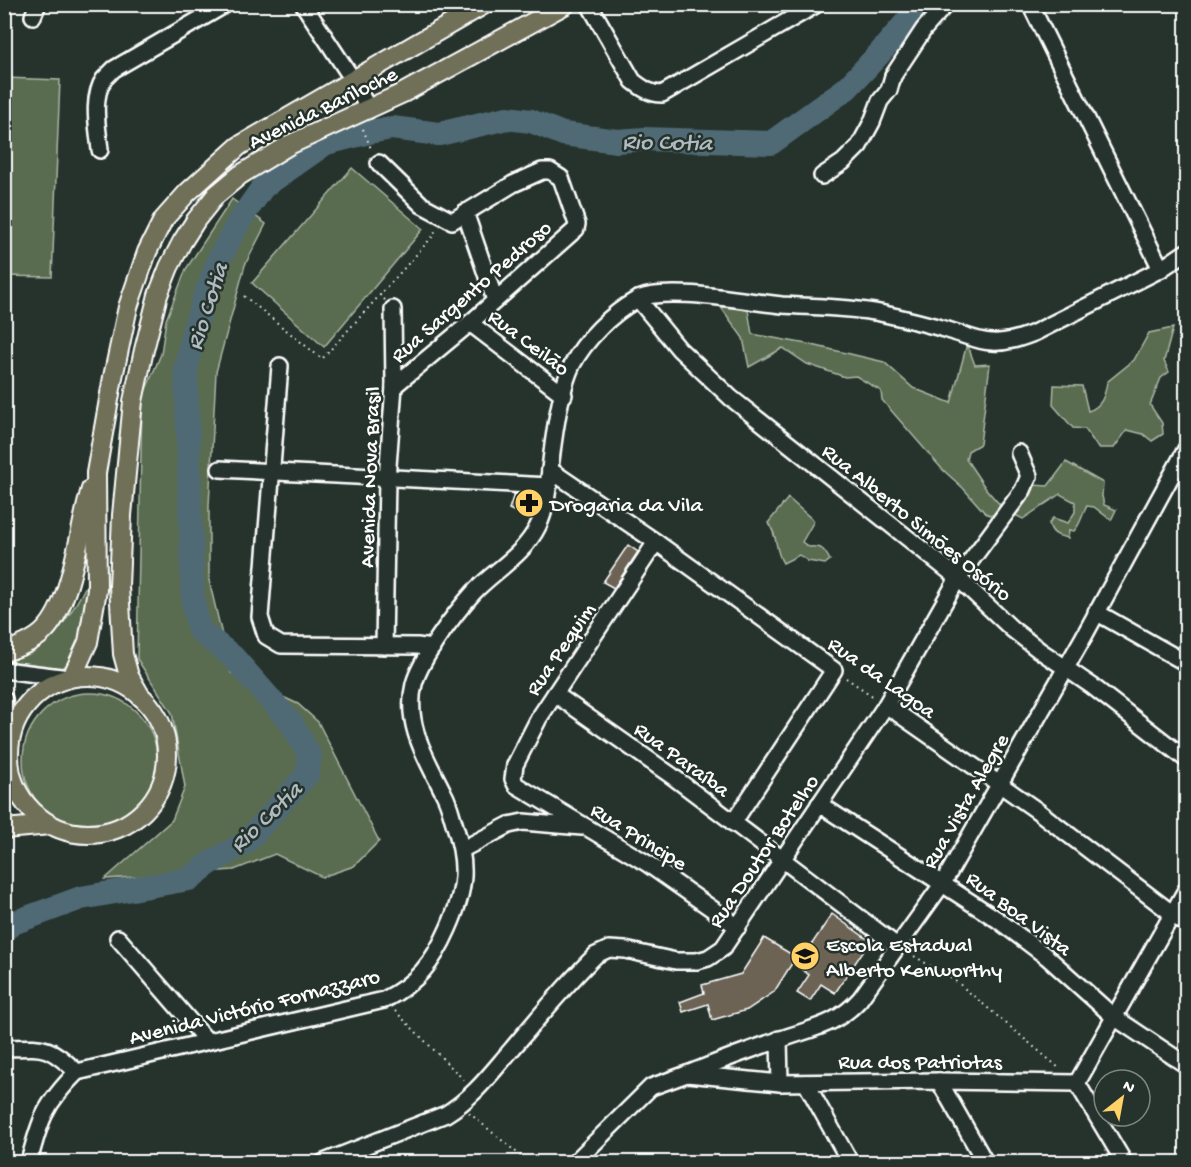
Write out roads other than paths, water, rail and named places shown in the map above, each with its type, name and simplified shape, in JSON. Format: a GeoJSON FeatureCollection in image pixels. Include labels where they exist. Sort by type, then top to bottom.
{"type":"FeatureCollection","features":[{"type":"Feature","properties":{"kind":"main road","name":"Avenida Bariloche"},"geometry":{"type":"LineString","coordinates":[[70,678],[88,642],[97,590],[96,473],[113,377],[128,307],[147,252],[163,220],[187,193],[239,146],[485,4]]}},
{"type":"Feature","properties":{"kind":"main road","name":"Avenida Bariloche"},"geometry":{"type":"LineString","coordinates":[[141,697],[129,676],[123,654],[119,586],[122,515],[133,401],[149,328],[169,267],[196,220],[216,195],[240,175],[289,145],[350,116],[369,111],[566,4]]}},
{"type":"Feature","properties":{"kind":"main road"},"geometry":{"type":"LineString","coordinates":[[4,652],[28,642],[45,630],[58,609],[74,565],[84,510],[96,473]]}},
{"type":"Feature","properties":{"kind":"main road"},"geometry":{"type":"LineString","coordinates":[[95,676],[120,683],[141,697],[163,728],[167,747],[167,766],[162,784],[153,801],[141,815],[125,826],[88,835],[69,832],[51,825],[35,814],[22,799],[13,781],[8,760],[15,724],[24,708],[52,685],[70,678],[95,676]]}},
{"type":"Feature","properties":{"kind":"main road"},"geometry":{"type":"LineString","coordinates":[[4,829],[51,825]]}},
{"type":"Feature","properties":{"kind":"street"},"geometry":{"type":"LineString","coordinates":[[100,150],[97,115],[98,95],[103,80],[122,64],[226,4]]}},
{"type":"Feature","properties":{"kind":"street"},"geometry":{"type":"LineString","coordinates":[[303,4],[353,80],[369,111]]}},
{"type":"Feature","properties":{"kind":"street"},"geometry":{"type":"LineString","coordinates":[[589,4],[633,81],[643,89],[655,94],[662,94],[817,4]]}},
{"type":"Feature","properties":{"kind":"street"},"geometry":{"type":"LineString","coordinates":[[822,176],[843,162],[859,146],[880,101],[889,90],[893,76],[924,29],[946,4]]}},
{"type":"Feature","properties":{"kind":"street"},"geometry":{"type":"LineString","coordinates":[[1030,4],[1161,269]]}},
{"type":"Feature","properties":{"kind":"street"},"geometry":{"type":"LineString","coordinates":[[379,163],[422,205],[452,221],[465,212],[495,300]]}},
{"type":"Feature","properties":{"kind":"street","name":"Rua Sargento Pedroso"},"geometry":{"type":"LineString","coordinates":[[394,386],[470,323],[576,229],[577,224],[561,178],[550,171],[532,174],[465,212]]}},
{"type":"Feature","properties":{"kind":"street","name":"Avenida Victório Fornazzaro"},"geometry":{"type":"LineString","coordinates":[[77,1071],[384,1000],[405,989],[427,967],[442,942],[456,910],[464,876],[463,849],[446,797],[425,758],[416,735],[412,710],[414,684],[432,648],[474,593],[517,554],[541,518],[554,440],[572,366],[595,333],[612,318],[638,299],[662,294],[711,296],[877,312],[991,342],[1016,339],[1034,333],[1161,269],[1186,252]]}},
{"type":"Feature","properties":{"kind":"street","name":"Rua Alberto Simões Osório"},"geometry":{"type":"LineString","coordinates":[[638,299],[679,349],[731,398],[958,578],[1012,628],[1186,759]]}},
{"type":"Feature","properties":{"kind":"street","name":"Avenida Nova Brasil"},"geometry":{"type":"LineString","coordinates":[[384,646],[387,479],[394,386],[393,309]]}},
{"type":"Feature","properties":{"kind":"street","name":"Rua Ceilão"},"geometry":{"type":"LineString","coordinates":[[470,323],[564,394]]}},
{"type":"Feature","properties":{"kind":"street"},"geometry":{"type":"LineString","coordinates":[[280,366],[260,617],[266,636],[281,645],[432,648]]}},
{"type":"Feature","properties":{"kind":"street","name":"Rua Vista Alegre"},"geometry":{"type":"LineString","coordinates":[[687,1074],[779,1039],[828,1024],[851,1010],[860,999],[943,883],[1186,448]]}},
{"type":"Feature","properties":{"kind":"street","name":"Rua Doutor Botelho"},"geometry":{"type":"LineString","coordinates":[[324,1162],[446,1114],[460,1106],[476,1091],[596,955],[609,949],[625,950],[676,961],[697,961],[708,958],[723,948],[885,705],[958,578],[1027,483],[1029,476],[1019,453]]}},
{"type":"Feature","properties":{"kind":"street"},"geometry":{"type":"LineString","coordinates":[[220,470],[387,479],[549,478]]}},
{"type":"Feature","properties":{"kind":"street","name":"Rua da Lagoa"},"geometry":{"type":"LineString","coordinates":[[549,478],[656,542],[834,670],[733,823]]}},
{"type":"Feature","properties":{"kind":"street","name":"Rua Pequim"},"geometry":{"type":"LineString","coordinates":[[516,785],[513,779],[515,765],[539,718],[656,542]]}},
{"type":"Feature","properties":{"kind":"street"},"geometry":{"type":"LineString","coordinates":[[1096,612],[1186,663]]}},
{"type":"Feature","properties":{"kind":"street"},"geometry":{"type":"LineString","coordinates":[[4,670],[70,678]]}},
{"type":"Feature","properties":{"kind":"street","name":"Rua Paraíba"},"geometry":{"type":"LineString","coordinates":[[555,694],[672,776],[897,946]]}},
{"type":"Feature","properties":{"kind":"street"},"geometry":{"type":"LineString","coordinates":[[4,699],[8,760]]}},
{"type":"Feature","properties":{"kind":"street","name":"Rua da Lagoa"},"geometry":{"type":"LineString","coordinates":[[885,705],[1035,809],[1186,924]]}},
{"type":"Feature","properties":{"kind":"street","name":"Rua Principe"},"geometry":{"type":"LineString","coordinates":[[516,785],[648,864],[738,927]]}},
{"type":"Feature","properties":{"kind":"street","name":"Rua Boa Vista"},"geometry":{"type":"LineString","coordinates":[[819,804],[998,920],[1047,957],[1114,1017],[1186,1065]]}},
{"type":"Feature","properties":{"kind":"street"},"geometry":{"type":"LineString","coordinates":[[463,849],[509,825],[523,822],[588,828]]}},
{"type":"Feature","properties":{"kind":"street"},"geometry":{"type":"LineString","coordinates":[[1124,1162],[1077,1083],[1186,890]]}},
{"type":"Feature","properties":{"kind":"street"},"geometry":{"type":"LineString","coordinates":[[118,938],[207,1041]]}},
{"type":"Feature","properties":{"kind":"street"},"geometry":{"type":"LineString","coordinates":[[779,1039],[780,1083]]}},
{"type":"Feature","properties":{"kind":"street"},"geometry":{"type":"LineString","coordinates":[[4,1048],[49,1049],[77,1071],[46,1108],[37,1129],[29,1162]]}},
{"type":"Feature","properties":{"kind":"street","name":"Rua dos Patriotas"},"geometry":{"type":"LineString","coordinates":[[575,1162],[651,1087],[687,1074],[780,1083],[939,1081],[1077,1083]]}},
{"type":"Feature","properties":{"kind":"street"},"geometry":{"type":"LineString","coordinates":[[939,1081],[985,1162]]}},
{"type":"Feature","properties":{"kind":"street"},"geometry":{"type":"LineString","coordinates":[[806,1083],[850,1162]]}},
{"type":"Feature","properties":{"kind":"waterway","name":"Rio Cotia"},"geometry":{"type":"LineString","coordinates":[[4,930],[13,923],[81,898],[189,879],[207,865],[246,842],[307,775],[310,756],[292,724],[233,657],[199,630],[193,601],[186,370],[192,336],[220,257],[240,220],[263,187],[326,143],[392,128],[439,134],[507,118],[531,121],[563,134],[617,141],[644,139],[771,143],[847,88],[922,4]]}},
{"type":"Feature","properties":{"kind":"place","name":"Drogaria da Vila"},"geometry":{"type":"Point","coordinates":[529,503]}},
{"type":"Feature","properties":{"kind":"place","name":"Escola Estadual Alberto Kenworthy"},"geometry":{"type":"Point","coordinates":[805,956]}}]}
